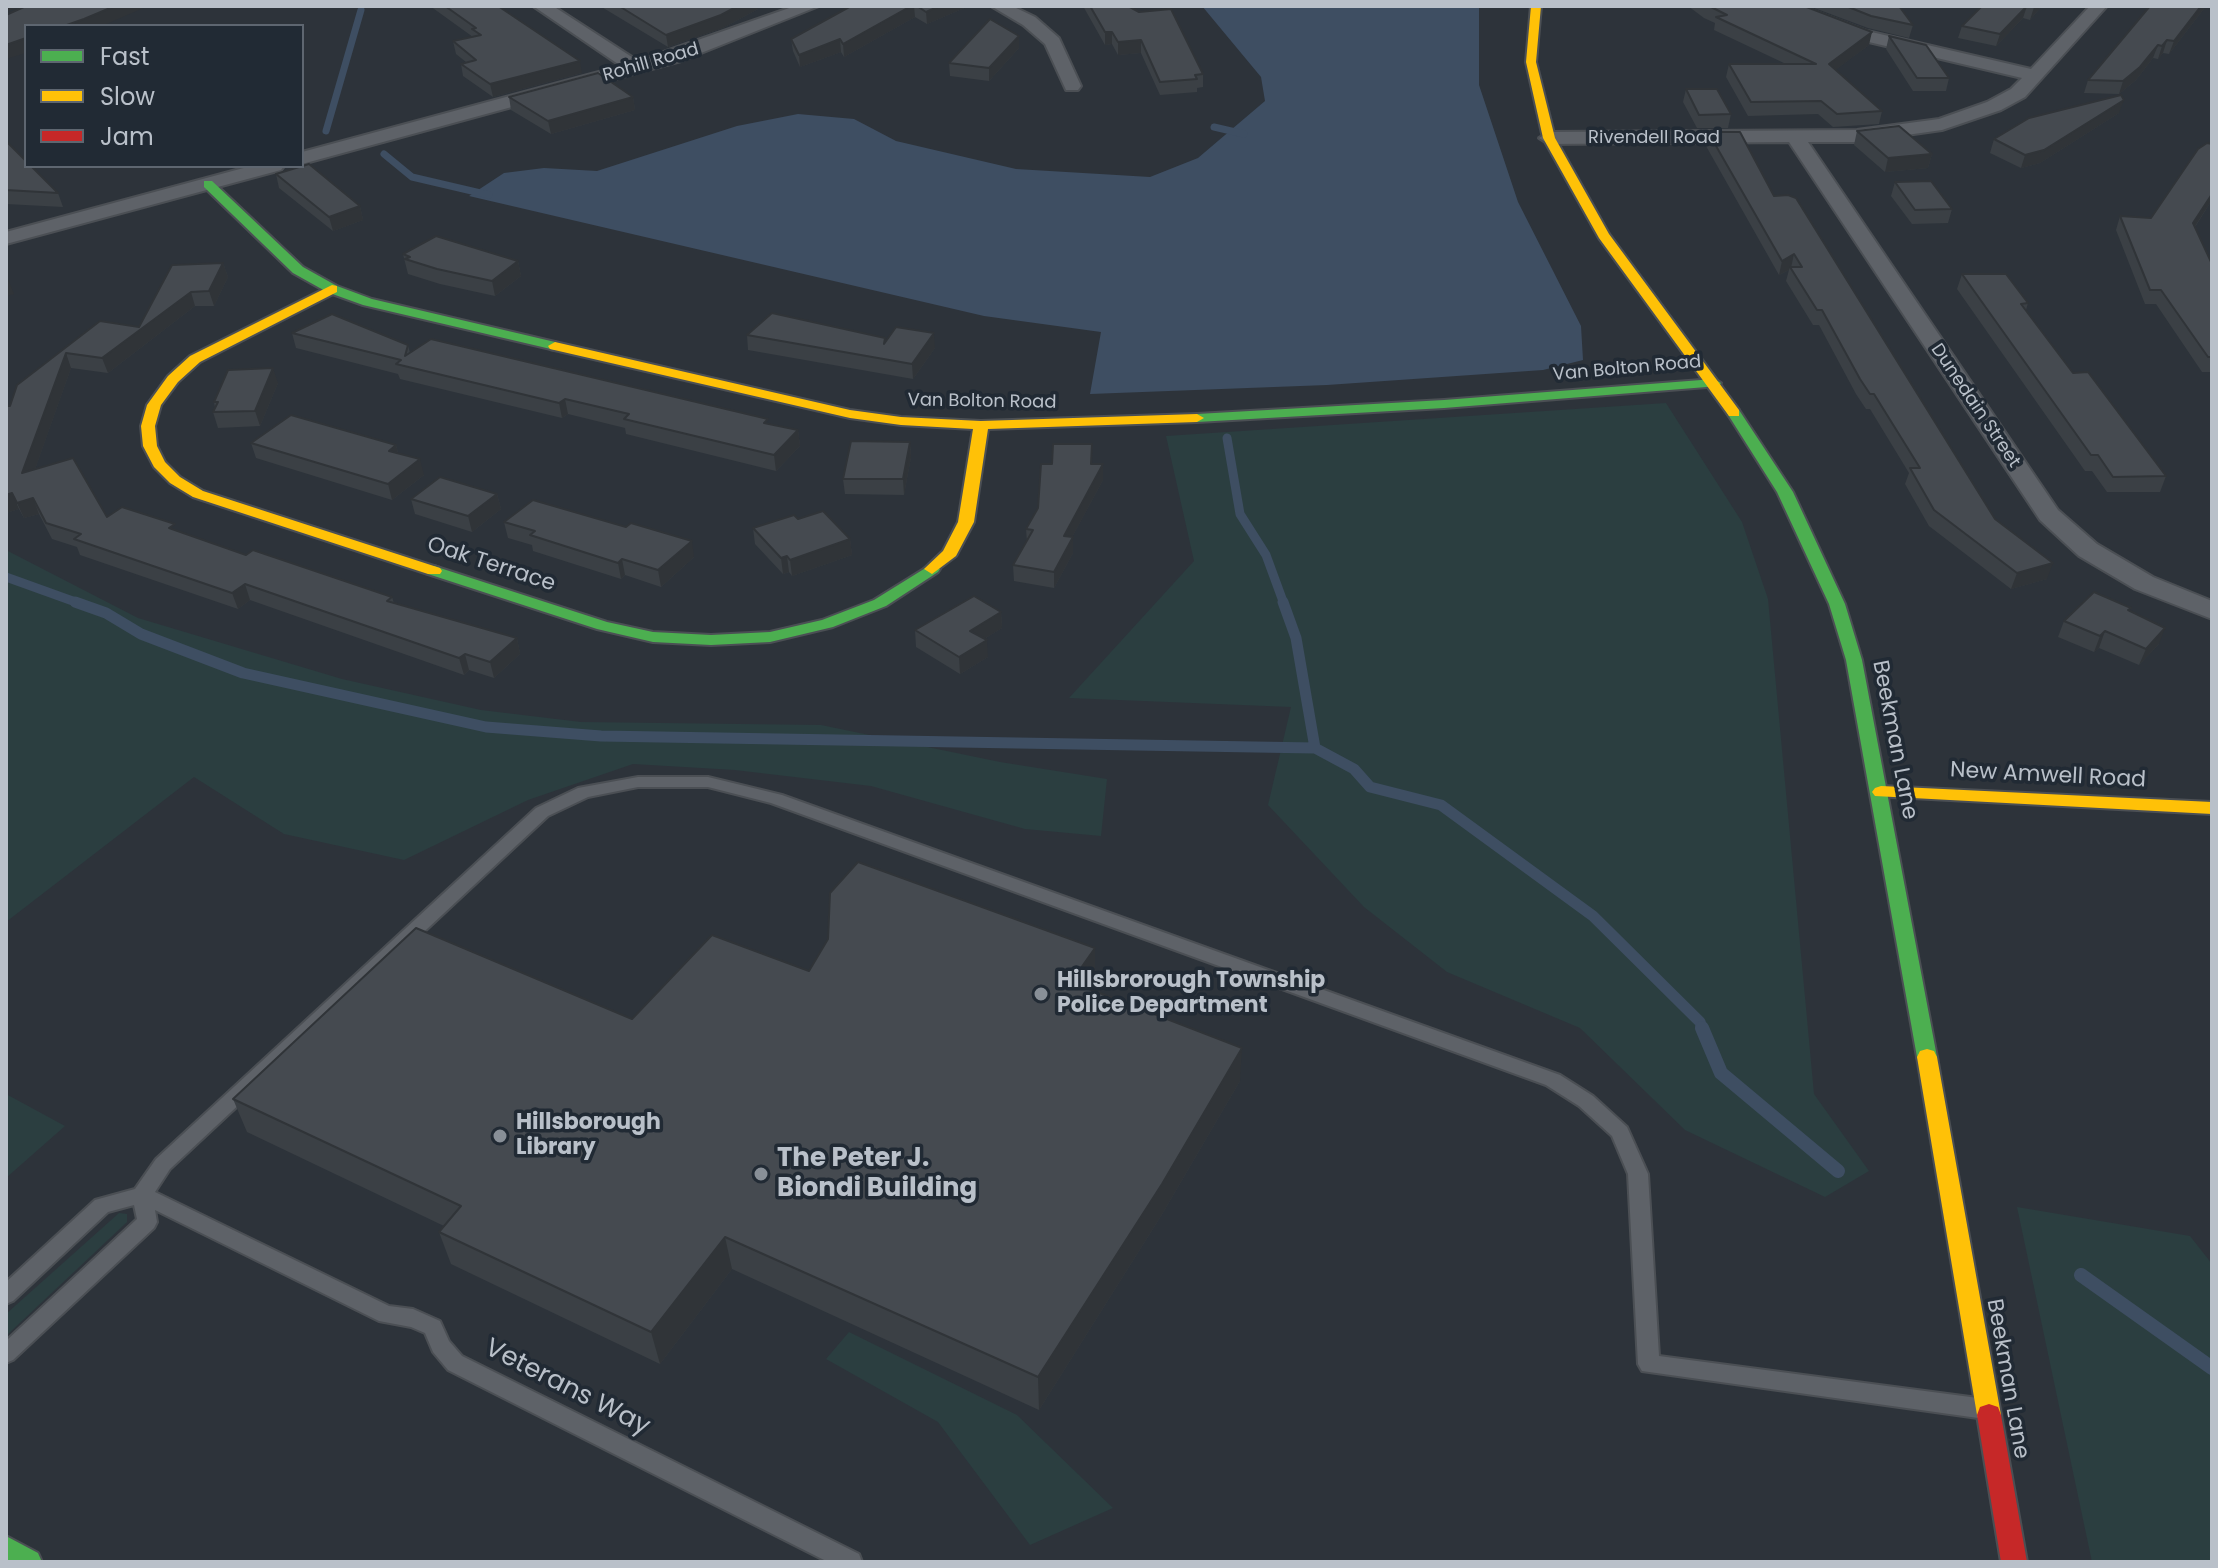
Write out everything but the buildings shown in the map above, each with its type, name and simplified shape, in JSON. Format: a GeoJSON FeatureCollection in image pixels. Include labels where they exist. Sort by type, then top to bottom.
{"type":"FeatureCollection","features":[{"type":"Feature","properties":{"kind":"street"},"geometry":{"type":"LineString","coordinates":[[541,6],[636,68]]}},
{"type":"Feature","properties":{"kind":"street","name":"Rohill Road"},"geometry":{"type":"LineString","coordinates":[[304,157],[636,68],[723,42],[811,6]]}},
{"type":"Feature","properties":{"kind":"street"},"geometry":{"type":"LineString","coordinates":[[999,6],[1029,21],[1053,42],[1072,86]]}},
{"type":"Feature","properties":{"kind":"street","name":"Beekman Lane"},"geometry":{"type":"LineString","coordinates":[[1536,6],[1531,62],[1536,94],[1549,138],[1569,179],[1603,235],[1714,383],[1785,492],[1837,604],[1854,660],[1881,792],[2014,1562]]}},
{"type":"Feature","properties":{"kind":"street"},"geometry":{"type":"LineString","coordinates":[[1785,6],[1862,35],[2035,75]]}},
{"type":"Feature","properties":{"kind":"street","name":"Rivendell Road"},"geometry":{"type":"LineString","coordinates":[[1549,138],[1857,136],[1942,124],[1994,106],[2018,93],[2099,6]]}},
{"type":"Feature","properties":{"kind":"street","name":"Dunedain Street"},"geometry":{"type":"LineString","coordinates":[[1796,138],[2049,515],[2088,550],[2144,583],[2212,611]]}},
{"type":"Feature","properties":{"kind":"street"},"geometry":{"type":"LineString","coordinates":[[6,238],[267,168]]}},
{"type":"Feature","properties":{"kind":"street","name":"Van Bolton Road"},"geometry":{"type":"LineString","coordinates":[[208,184],[279,254],[332,289],[368,302],[850,414],[901,421],[981,425],[1358,410],[1714,383]]}},
{"type":"Feature","properties":{"kind":"street","name":"Oak Terrace"},"geometry":{"type":"LineString","coordinates":[[332,289],[219,345],[195,359],[173,379],[154,405],[148,426],[150,446],[159,464],[175,480],[198,494],[603,626],[641,635],[711,640],[770,637],[827,624],[880,603],[921,579],[950,553],[966,522],[981,425]]}},
{"type":"Feature","properties":{"kind":"street","name":"New Amwell Road"},"geometry":{"type":"LineString","coordinates":[[1881,792],[2212,808]]}},
{"type":"Feature","properties":{"kind":"street"},"geometry":{"type":"LineString","coordinates":[[6,1548],[29,1562]]}},
{"type":"Feature","properties":{"kind":"lane"},"geometry":{"type":"LineString","coordinates":[[6,1295],[102,1206],[142,1195],[174,1153],[542,812],[584,792],[638,782],[708,782],[791,804],[1553,1080],[1586,1101],[1620,1132],[1638,1174],[1649,1364],[1988,1410]]}},
{"type":"Feature","properties":{"kind":"lane"},"geometry":{"type":"LineString","coordinates":[[6,1354],[147,1222],[142,1195]]}},
{"type":"Feature","properties":{"kind":"lane","name":"Veterans Way"},"geometry":{"type":"LineString","coordinates":[[142,1195],[386,1315],[413,1318],[433,1327],[440,1346],[455,1363],[851,1562]]}},
{"type":"Feature","properties":{"kind":"shaded area"},"geometry":{"type":"Polygon","coordinates":[[[1666,403],[1742,522],[1768,599],[1814,1094],[1869,1171],[1825,1197],[1685,1130],[1580,1028],[1447,972],[1364,907],[1268,805],[1291,707],[1069,698],[1194,561],[1166,436],[1666,403]]]}},
{"type":"Feature","properties":{"kind":"shaded area"},"geometry":{"type":"Polygon","coordinates":[[[6,550],[138,618],[342,679],[481,710],[581,722],[821,725],[1000,762],[1107,779],[1101,836],[1025,829],[871,786],[735,770],[633,764],[528,800],[404,860],[284,834],[194,777],[6,922],[6,550]]]}},
{"type":"Feature","properties":{"kind":"shaded area"},"geometry":{"type":"Polygon","coordinates":[[[6,1094],[65,1126],[6,1178],[6,1094]]]}},
{"type":"Feature","properties":{"kind":"shaded area"},"geometry":{"type":"Polygon","coordinates":[[[2017,1207],[2190,1236],[2212,1264],[2212,1562],[2092,1562],[2017,1207]]]}},
{"type":"Feature","properties":{"kind":"shaded area"},"geometry":{"type":"Polygon","coordinates":[[[119,1213],[127,1214],[127,1222],[6,1336],[6,1314],[119,1213]]]}},
{"type":"Feature","properties":{"kind":"shaded area"},"geometry":{"type":"Polygon","coordinates":[[[849,1332],[1017,1415],[1113,1508],[1030,1545],[938,1422],[826,1359],[849,1332]]]}},
{"type":"Feature","properties":{"kind":"water"},"geometry":{"type":"Polygon","coordinates":[[[1202,6],[1479,6],[1479,85],[1518,202],[1581,326],[1583,360],[1543,370],[1327,385],[1090,394],[1101,332],[984,316],[469,196],[504,173],[544,168],[597,171],[737,126],[798,114],[854,119],[896,141],[1016,169],[1150,177],[1198,158],[1265,101],[1261,77],[1202,6]]]}},
{"type":"Feature","properties":{"kind":"waterway"},"geometry":{"type":"LineString","coordinates":[[326,131],[361,10]]}},
{"type":"Feature","properties":{"kind":"waterway"},"geometry":{"type":"LineString","coordinates":[[1214,127],[1244,134]]}},
{"type":"Feature","properties":{"kind":"waterway"},"geometry":{"type":"LineString","coordinates":[[384,154],[412,177],[489,195]]}},
{"type":"Feature","properties":{"kind":"waterway"},"geometry":{"type":"LineString","coordinates":[[1227,438],[1240,514],[1266,555],[1284,604]]}},
{"type":"Feature","properties":{"kind":"waterway"},"geometry":{"type":"LineString","coordinates":[[6,577],[81,604]]}},
{"type":"Feature","properties":{"kind":"waterway"},"geometry":{"type":"LineString","coordinates":[[75,602],[106,613],[141,634],[243,673],[486,727],[601,736],[1315,748]]}},
{"type":"Feature","properties":{"kind":"waterway"},"geometry":{"type":"LineString","coordinates":[[1283,602],[1296,638],[1315,748]]}},
{"type":"Feature","properties":{"kind":"waterway"},"geometry":{"type":"LineString","coordinates":[[1315,748],[1354,769],[1370,787],[1441,805],[1593,916],[1700,1022],[1703,1030]]}},
{"type":"Feature","properties":{"kind":"waterway"},"geometry":{"type":"LineString","coordinates":[[1702,1028],[1721,1073],[1838,1171]]}},
{"type":"Feature","properties":{"kind":"waterway"},"geometry":{"type":"LineString","coordinates":[[2081,1275],[2212,1368]]}},
{"type":"Feature","properties":{"kind":"traffic: fast"},"geometry":{"type":"LineString","coordinates":[[208,184],[298,270],[332,289],[368,302],[555,346]]}},
{"type":"Feature","properties":{"kind":"traffic: fast"},"geometry":{"type":"LineString","coordinates":[[1197,418],[1444,404],[1714,383]]}},
{"type":"Feature","properties":{"kind":"traffic: fast"},"geometry":{"type":"LineString","coordinates":[[1734,413],[1785,492],[1837,604],[1854,660],[1927,1057]]}},
{"type":"Feature","properties":{"kind":"traffic: fast"},"geometry":{"type":"LineString","coordinates":[[434,571],[603,626],[653,637],[711,640],[770,637],[827,624],[880,603],[932,569]]}},
{"type":"Feature","properties":{"kind":"traffic: fast"},"geometry":{"type":"LineString","coordinates":[[6,1548],[29,1562]]}},
{"type":"Feature","properties":{"kind":"traffic: slow"},"geometry":{"type":"LineString","coordinates":[[1536,6],[1531,62],[1549,138],[1603,235],[1734,413]]}},
{"type":"Feature","properties":{"kind":"traffic: slow"},"geometry":{"type":"LineString","coordinates":[[332,289],[195,359],[173,379],[154,405],[148,426],[150,446],[159,464],[175,480],[198,494],[434,571]]}},
{"type":"Feature","properties":{"kind":"traffic: slow"},"geometry":{"type":"LineString","coordinates":[[555,346],[850,414],[901,421],[981,425],[1197,418]]}},
{"type":"Feature","properties":{"kind":"traffic: slow"},"geometry":{"type":"LineString","coordinates":[[932,569],[950,553],[966,522],[981,425]]}},
{"type":"Feature","properties":{"kind":"traffic: slow"},"geometry":{"type":"LineString","coordinates":[[1881,792],[2212,808]]}},
{"type":"Feature","properties":{"kind":"traffic: slow"},"geometry":{"type":"LineString","coordinates":[[1927,1057],[1989,1415]]}},
{"type":"Feature","properties":{"kind":"traffic: jam"},"geometry":{"type":"LineString","coordinates":[[1989,1415],[2014,1562]]}},
{"type":"Feature","properties":{"kind":"place","name":"Hillsbrorough Township Police Department"},"geometry":{"type":"Point","coordinates":[1041,994]}},
{"type":"Feature","properties":{"kind":"place","name":"Hillsborough Library"},"geometry":{"type":"Point","coordinates":[500,1136]}},
{"type":"Feature","properties":{"kind":"place","name":"The Peter J. Biondi Building"},"geometry":{"type":"Point","coordinates":[761,1174]}}]}
